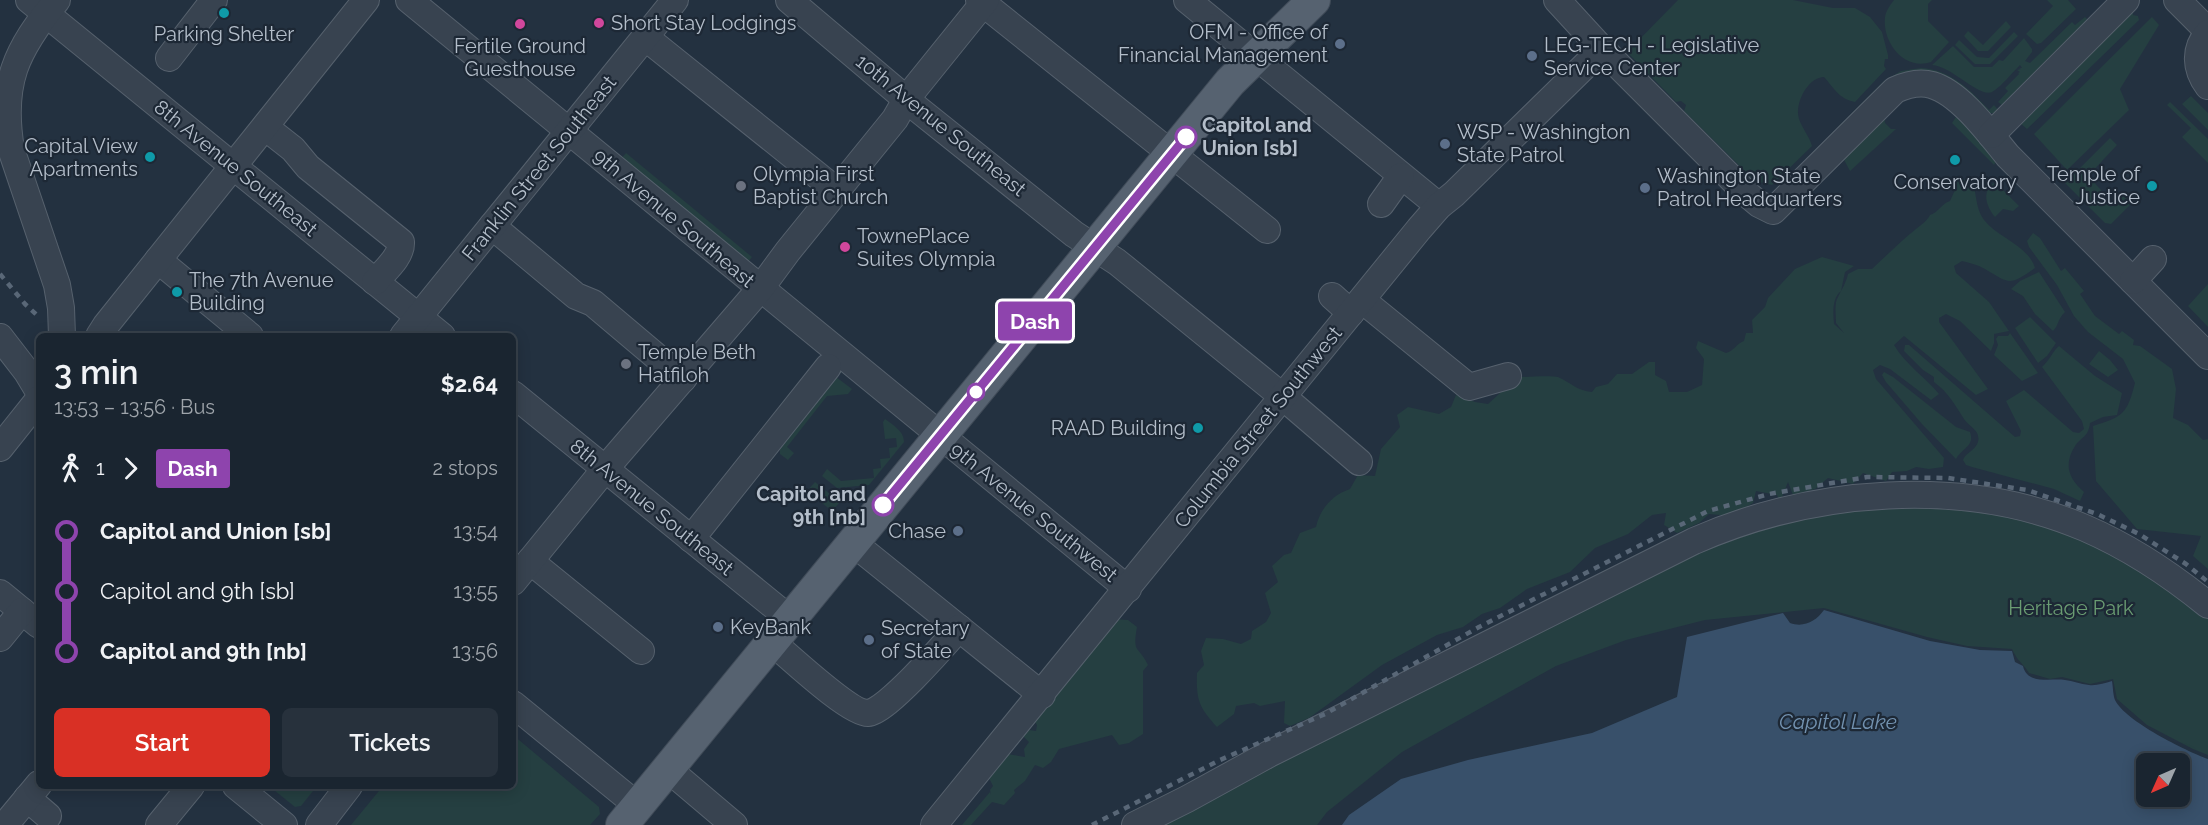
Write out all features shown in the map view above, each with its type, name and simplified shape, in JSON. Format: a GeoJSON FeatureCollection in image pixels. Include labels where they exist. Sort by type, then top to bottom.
{"type":"FeatureCollection","features":[{"type":"Feature","properties":{"kind":"main road"},"geometry":{"type":"LineString","coordinates":[[630,816],[1230,82],[1314,0]]}},
{"type":"Feature","properties":{"kind":"street"},"geometry":{"type":"LineString","coordinates":[[169,58],[214,0]]}},
{"type":"Feature","properties":{"kind":"street"},"geometry":{"type":"LineString","coordinates":[[101,333],[366,0]]}},
{"type":"Feature","properties":{"kind":"street","name":"9th Avenue Southeast"},"geometry":{"type":"LineString","coordinates":[[409,0],[940,436]]}},
{"type":"Feature","properties":{"kind":"street","name":"Franklin Street Southeast"},"geometry":{"type":"LineString","coordinates":[[411,326],[675,0]]}},
{"type":"Feature","properties":{"kind":"street","name":"10th Avenue Southeast"},"geometry":{"type":"LineString","coordinates":[[789,0],[1074,234],[1252,359],[1282,396],[1359,462]]}},
{"type":"Feature","properties":{"kind":"street"},"geometry":{"type":"LineString","coordinates":[[1187,0],[1439,207]]}},
{"type":"Feature","properties":{"kind":"street"},"geometry":{"type":"LineString","coordinates":[[1557,0],[1602,49],[1747,194],[1759,204],[1773,211],[1895,90],[1907,85],[1931,84],[1947,92],[2208,356]]}},
{"type":"Feature","properties":{"kind":"street"},"geometry":{"type":"LineString","coordinates":[[1991,135],[2126,0]]}},
{"type":"Feature","properties":{"kind":"street"},"geometry":{"type":"LineString","coordinates":[[2177,0],[2208,32],[2200,45],[2197,59],[2199,72],[2208,86]]}},
{"type":"Feature","properties":{"kind":"street"},"geometry":{"type":"LineString","coordinates":[[516,578],[605,469],[760,289],[896,118],[907,98],[983,1],[1267,230]]}},
{"type":"Feature","properties":{"kind":"street"},"geometry":{"type":"LineString","coordinates":[[43,5],[13,69],[6,128],[57,285],[62,333]]}},
{"type":"Feature","properties":{"kind":"street","name":"8th Avenue Southeast"},"geometry":{"type":"LineString","coordinates":[[43,5],[375,282],[411,326],[433,333]]}},
{"type":"Feature","properties":{"kind":"street"},"geometry":{"type":"LineString","coordinates":[[645,38],[837,191]]}},
{"type":"Feature","properties":{"kind":"street","name":"Columbia Street Southwest"},"geometry":{"type":"LineString","coordinates":[[934,825],[1128,589],[1282,396],[1348,303],[1439,207],[1602,49]]}},
{"type":"Feature","properties":{"kind":"street"},"geometry":{"type":"LineString","coordinates":[[265,127],[293,149],[308,167],[401,242],[398,254],[375,282]]}},
{"type":"Feature","properties":{"kind":"street"},"geometry":{"type":"LineString","coordinates":[[1381,204],[1401,176]]}},
{"type":"Feature","properties":{"kind":"street"},"geometry":{"type":"LineString","coordinates":[[492,226],[576,296],[593,303],[683,379]]}},
{"type":"Feature","properties":{"kind":"street"},"geometry":{"type":"LineString","coordinates":[[2133,281],[2153,259]]}},
{"type":"Feature","properties":{"kind":"street"},"geometry":{"type":"LineString","coordinates":[[158,260],[246,333]]}},
{"type":"Feature","properties":{"kind":"street"},"geometry":{"type":"LineString","coordinates":[[1348,303],[1469,387],[1508,376]]}},
{"type":"Feature","properties":{"kind":"street"},"geometry":{"type":"LineString","coordinates":[[0,337],[36,387]]}},
{"type":"Feature","properties":{"kind":"street"},"geometry":{"type":"LineString","coordinates":[[691,538],[828,367]]}},
{"type":"Feature","properties":{"kind":"street","name":"8th Avenue Southeast"},"geometry":{"type":"LineString","coordinates":[[516,396],[691,538],[781,631],[850,707],[868,713],[876,711],[937,655],[959,628]]}},
{"type":"Feature","properties":{"kind":"street"},"geometry":{"type":"LineString","coordinates":[[0,448],[36,403]]}},
{"type":"Feature","properties":{"kind":"street","name":"9th Avenue Southwest"},"geometry":{"type":"LineString","coordinates":[[940,436],[1128,589]]}},
{"type":"Feature","properties":{"kind":"street"},"geometry":{"type":"LineString","coordinates":[[1135,825],[1269,754],[1685,545],[1740,522],[1819,502],[1861,497],[1912,495],[1968,499],[2039,512],[2086,528],[2138,555],[2208,605]]}},
{"type":"Feature","properties":{"kind":"street"},"geometry":{"type":"LineString","coordinates":[[852,542],[1042,694]]}},
{"type":"Feature","properties":{"kind":"street"},"geometry":{"type":"LineString","coordinates":[[531,561],[640,651]]}},
{"type":"Feature","properties":{"kind":"street"},"geometry":{"type":"LineString","coordinates":[[0,593],[31,618],[0,638]]}},
{"type":"Feature","properties":{"kind":"street"},"geometry":{"type":"LineString","coordinates":[[516,707],[630,816]]}},
{"type":"Feature","properties":{"kind":"street"},"geometry":{"type":"LineString","coordinates":[[668,769],[734,825]]}},
{"type":"Feature","properties":{"kind":"street"},"geometry":{"type":"LineString","coordinates":[[159,825],[189,789]]}},
{"type":"Feature","properties":{"kind":"street"},"geometry":{"type":"LineString","coordinates":[[240,789],[284,825]]}},
{"type":"Feature","properties":{"kind":"street"},"geometry":{"type":"LineString","coordinates":[[319,825],[347,789]]}},
{"type":"Feature","properties":{"kind":"street"},"geometry":{"type":"LineString","coordinates":[[6,825],[33,791],[55,822]]}},
{"type":"Feature","properties":{"kind":"green space"},"geometry":{"type":"Polygon","coordinates":[[[1678,0],[1793,0],[1833,8],[1855,8],[1870,17],[1882,32],[1888,55],[1884,66],[1886,69],[1855,102],[1841,96],[1824,77],[1813,81],[1800,99],[1798,113],[1812,146],[1772,185],[1755,181],[1684,111],[1686,105],[1681,101],[1676,102],[1629,54],[1630,49],[1678,0]]]}},
{"type":"Feature","properties":{"kind":"green space"},"geometry":{"type":"Polygon","coordinates":[[[1894,0],[1932,0],[1928,4],[1928,21],[1949,42],[1931,62],[1921,64],[1912,62],[1904,58],[1891,45],[1887,36],[1885,17],[1894,0]]]}},
{"type":"Feature","properties":{"kind":"green space"},"geometry":{"type":"Polygon","coordinates":[[[2047,0],[2068,0],[2076,9],[2041,43],[2037,44],[2026,34],[2053,6],[2047,0]]]}},
{"type":"Feature","properties":{"kind":"green space"},"geometry":{"type":"Polygon","coordinates":[[[2133,10],[2133,15],[2138,16],[2139,20],[2027,129],[2020,123],[2133,10]]]}},
{"type":"Feature","properties":{"kind":"green space"},"geometry":{"type":"Polygon","coordinates":[[[2085,17],[2089,21],[2003,106],[1998,102],[2008,91],[2005,88],[2019,74],[2017,70],[2022,68],[2020,65],[1999,87],[1987,93],[1948,70],[1932,65],[1953,46],[1974,67],[1992,67],[1999,60],[2003,61],[2024,38],[2032,49],[2025,61],[2030,63],[2072,22],[2075,25],[2085,17]]]}},
{"type":"Feature","properties":{"kind":"green space"},"geometry":{"type":"Polygon","coordinates":[[[2152,17],[2159,25],[2120,89],[2129,110],[2067,170],[2034,134],[2152,17]]]}},
{"type":"Feature","properties":{"kind":"green space"},"geometry":{"type":"Polygon","coordinates":[[[2006,21],[2011,27],[1988,51],[1978,51],[1964,36],[1968,31],[1983,45],[2006,21]]]}},
{"type":"Feature","properties":{"kind":"green space"},"geometry":{"type":"Polygon","coordinates":[[[2014,32],[2018,36],[1990,64],[1975,64],[1955,45],[1959,40],[1977,57],[1989,58],[2014,32]]]}},
{"type":"Feature","properties":{"kind":"green space"},"geometry":{"type":"Polygon","coordinates":[[[1921,68],[1941,72],[1967,88],[1989,110],[1994,105],[1999,111],[1988,113],[1939,75],[1812,158],[1810,155],[1884,81],[1901,71],[1921,68]]]}},
{"type":"Feature","properties":{"kind":"green space"},"geometry":{"type":"Polygon","coordinates":[[[2191,96],[2208,113],[2208,130],[2182,104],[2191,96]]]}},
{"type":"Feature","properties":{"kind":"green space"},"geometry":{"type":"Polygon","coordinates":[[[2170,102],[2208,139],[2208,163],[2182,137],[2191,128],[2167,105],[2170,102]]]}},
{"type":"Feature","properties":{"kind":"green space"},"geometry":{"type":"Polygon","coordinates":[[[1884,114],[1885,123],[1891,129],[1896,129],[1850,171],[1842,156],[1884,114]]]}},
{"type":"Feature","properties":{"kind":"green space"},"geometry":{"type":"Polygon","coordinates":[[[1956,117],[1998,158],[1994,165],[1952,123],[1956,117]]]}},
{"type":"Feature","properties":{"kind":"green space"},"geometry":{"type":"Polygon","coordinates":[[[2110,138],[2117,145],[2088,176],[2113,203],[2124,193],[2134,201],[2111,224],[2105,223],[2065,183],[2110,138]]]}},
{"type":"Feature","properties":{"kind":"green space"},"geometry":{"type":"Polygon","coordinates":[[[626,153],[752,257],[746,264],[620,160],[626,153]]]}},
{"type":"Feature","properties":{"kind":"green space"},"geometry":{"type":"Polygon","coordinates":[[[1958,179],[1972,180],[1979,211],[1984,220],[2026,253],[2035,268],[2020,278],[2010,281],[1980,266],[1962,261],[1954,266],[1956,273],[1989,302],[2009,331],[1994,334],[1991,351],[1960,321],[1946,314],[1939,318],[1939,322],[1988,389],[1976,395],[1904,336],[1894,345],[1904,359],[1939,394],[1931,400],[1890,369],[1880,365],[1873,370],[1876,379],[1944,458],[1943,467],[1929,469],[1916,467],[1907,471],[1892,472],[1886,481],[1863,473],[1853,484],[1828,478],[1815,489],[1793,495],[1788,482],[1780,502],[1777,495],[1756,491],[1753,503],[1731,516],[1709,514],[1699,523],[1677,533],[1664,525],[1666,513],[1652,515],[1628,534],[1595,548],[1570,572],[1527,589],[1500,608],[1482,614],[1463,627],[1437,635],[1382,665],[1309,718],[1290,726],[1284,723],[1285,701],[1260,706],[1254,703],[1236,706],[1234,714],[1217,727],[1206,714],[1198,697],[1197,673],[1204,665],[1201,651],[1206,638],[1223,639],[1241,644],[1251,639],[1252,631],[1266,622],[1271,613],[1265,593],[1278,582],[1272,566],[1284,555],[1291,553],[1300,533],[1316,527],[1320,514],[1328,503],[1350,489],[1358,475],[1375,476],[1381,449],[1400,427],[1397,415],[1408,407],[1439,414],[1451,407],[1456,395],[1488,404],[1499,394],[1510,378],[1558,377],[1592,392],[1596,387],[1608,384],[1617,374],[1632,374],[1649,362],[1655,362],[1655,375],[1666,381],[1669,392],[1687,392],[1702,385],[1704,359],[1696,348],[1698,341],[1726,353],[1731,351],[1744,341],[1746,333],[1753,333],[1752,320],[1765,307],[1768,298],[1795,269],[1822,257],[1854,266],[1845,272],[1841,291],[1834,306],[1834,324],[1844,333],[1836,323],[1836,306],[1848,274],[1858,269],[1872,269],[1930,215],[1950,201],[1955,190],[1954,184],[1958,179]]]}},
{"type":"Feature","properties":{"kind":"green space"},"geometry":{"type":"Polygon","coordinates":[[[1995,182],[2019,206],[2013,211],[2003,209],[1995,217],[1989,208],[1986,194],[1995,182]]]}},
{"type":"Feature","properties":{"kind":"green space"},"geometry":{"type":"Polygon","coordinates":[[[2033,233],[2040,238],[2061,271],[2065,268],[2084,291],[2080,294],[2095,316],[2119,334],[2122,331],[2134,340],[2133,345],[2140,346],[2172,369],[2176,389],[2173,418],[2188,425],[2203,440],[2208,439],[2208,569],[2193,556],[2201,536],[2137,529],[2096,481],[2093,426],[2111,420],[2122,413],[2129,402],[2135,383],[2123,359],[2088,332],[2074,316],[2057,285],[2029,247],[2027,241],[2033,233]]]}},
{"type":"Feature","properties":{"kind":"green space"},"geometry":{"type":"Polygon","coordinates":[[[2039,272],[2065,312],[2053,331],[2035,314],[2023,296],[2011,289],[2020,281],[2039,272]]]}},
{"type":"Feature","properties":{"kind":"green space"},"geometry":{"type":"Polygon","coordinates":[[[2208,284],[2208,327],[2188,306],[2208,284]]]}},
{"type":"Feature","properties":{"kind":"green space"},"geometry":{"type":"Polygon","coordinates":[[[2030,317],[2056,343],[2047,356],[2038,363],[2015,328],[2030,317]]]}},
{"type":"Feature","properties":{"kind":"green space"},"geometry":{"type":"Polygon","coordinates":[[[2010,333],[2038,373],[2022,381],[1994,355],[1998,345],[1996,339],[1998,336],[2008,336],[2010,333]]]}},
{"type":"Feature","properties":{"kind":"green space"},"geometry":{"type":"Polygon","coordinates":[[[1905,345],[1909,345],[2015,437],[2020,436],[2021,431],[2006,401],[2024,390],[2073,432],[2079,433],[2084,429],[2082,421],[2042,367],[2059,346],[2095,376],[2122,393],[2117,415],[2103,417],[2090,423],[2086,434],[2071,453],[2069,471],[2071,477],[2084,492],[2080,501],[2054,489],[1966,465],[1963,460],[1977,445],[1978,434],[1964,419],[1947,394],[1934,382],[1934,377],[1923,370],[1904,351],[1905,345]]]}},
{"type":"Feature","properties":{"kind":"green space"},"geometry":{"type":"Polygon","coordinates":[[[2099,351],[2118,370],[2108,377],[2089,364],[2099,351]]]}},
{"type":"Feature","properties":{"kind":"green space"},"geometry":{"type":"Polygon","coordinates":[[[1884,372],[1956,427],[1970,432],[1970,444],[1956,459],[1886,382],[1882,375],[1884,372]]]}},
{"type":"Feature","properties":{"kind":"green space"},"geometry":{"type":"Polygon","coordinates":[[[836,377],[852,389],[848,394],[827,396],[787,447],[794,453],[788,460],[780,454],[780,433],[823,378],[836,377]]]}},
{"type":"Feature","properties":{"kind":"green space"},"geometry":{"type":"Polygon","coordinates":[[[885,419],[900,431],[904,442],[869,485],[837,488],[822,476],[827,469],[841,481],[874,478],[873,469],[881,468],[880,459],[890,458],[889,448],[897,447],[896,438],[885,439],[883,422],[885,419]]]}},
{"type":"Feature","properties":{"kind":"green space"},"geometry":{"type":"Polygon","coordinates":[[[815,482],[840,502],[832,511],[807,491],[815,482]]]}},
{"type":"Feature","properties":{"kind":"green space","name":"Heritage Park"},"geometry":{"type":"Polygon","coordinates":[[[1863,507],[1945,507],[2032,521],[2101,545],[2208,616],[2208,755],[2147,725],[2117,699],[2113,679],[2090,684],[2062,677],[2050,679],[2029,673],[2012,649],[1967,646],[1824,608],[1705,620],[1626,640],[1556,666],[1402,752],[1327,812],[1317,825],[1151,825],[1658,569],[1774,522],[1863,507]]]}},
{"type":"Feature","properties":{"kind":"green space"},"geometry":{"type":"Polygon","coordinates":[[[1113,619],[1128,620],[1137,627],[1136,646],[1148,665],[1143,671],[1143,734],[1129,743],[1119,745],[1112,735],[1059,749],[1051,762],[1043,768],[1035,765],[1025,781],[1014,790],[1015,793],[1004,805],[992,802],[971,825],[962,825],[990,792],[991,795],[990,790],[993,786],[988,776],[1007,754],[1025,757],[1024,749],[1029,742],[1023,736],[1029,730],[1036,731],[1037,725],[1029,713],[1099,635],[1110,630],[1107,625],[1113,619]]]}},
{"type":"Feature","properties":{"kind":"green space"},"geometry":{"type":"Polygon","coordinates":[[[516,738],[599,807],[600,814],[590,825],[351,825],[381,789],[516,789],[516,738]]]}},
{"type":"Feature","properties":{"kind":"green space"},"geometry":{"type":"Polygon","coordinates":[[[273,789],[315,789],[301,806],[295,807],[273,789]]]}},
{"type":"Feature","properties":{"kind":"water","name":"Capitol Lake"},"geometry":{"type":"Polygon","coordinates":[[[1824,610],[1930,641],[1980,650],[2012,651],[2015,662],[2023,666],[2025,672],[2034,678],[2092,685],[2112,681],[2115,700],[2131,717],[2172,742],[2208,759],[2208,825],[1342,825],[1349,815],[1401,779],[1468,760],[1592,733],[1677,697],[1687,637],[1783,613],[1790,623],[1800,625],[1813,620],[1824,610]]]}},
{"type":"Feature","properties":{"kind":"railway"},"geometry":{"type":"LineString","coordinates":[[0,274],[40,318]]}},
{"type":"Feature","properties":{"kind":"railway"},"geometry":{"type":"LineString","coordinates":[[1092,825],[1220,760],[1325,714],[1479,627],[1708,511],[1769,494],[1867,477],[1948,478],[2027,490],[2097,514],[2139,534],[2186,564],[2208,582]]}},
{"type":"Feature","properties":{"kind":"bus line","name":"Dash"},"geometry":{"type":"LineString","coordinates":[[883,505],[1186,137]]}},
{"type":"Feature","properties":{"kind":"place","name":"Parking Shelter"},"geometry":{"type":"Point","coordinates":[224,13]}},
{"type":"Feature","properties":{"kind":"place","name":"Short Stay Lodgings"},"geometry":{"type":"Point","coordinates":[599,23]}},
{"type":"Feature","properties":{"kind":"place","name":"Fertile Ground Guesthouse"},"geometry":{"type":"Point","coordinates":[520,24]}},
{"type":"Feature","properties":{"kind":"place","name":"OFM - Office of Financial Management"},"geometry":{"type":"Point","coordinates":[1340,44]}},
{"type":"Feature","properties":{"kind":"place","name":"LEG-TECH - Legislative Service Center"},"geometry":{"type":"Point","coordinates":[1532,56]}},
{"type":"Feature","properties":{"kind":"place","name":"Capitol and Union [sb]"},"geometry":{"type":"Point","coordinates":[1186,137]}},
{"type":"Feature","properties":{"kind":"place","name":"WSP - Washington State Patrol"},"geometry":{"type":"Point","coordinates":[1445,144]}},
{"type":"Feature","properties":{"kind":"place","name":"Capital View Apartments"},"geometry":{"type":"Point","coordinates":[150,157]}},
{"type":"Feature","properties":{"kind":"place","name":"Conservatory"},"geometry":{"type":"Point","coordinates":[1955,160]}},
{"type":"Feature","properties":{"kind":"place","name":"Olympia First Baptist Church"},"geometry":{"type":"Point","coordinates":[741,186]}},
{"type":"Feature","properties":{"kind":"place","name":"Temple of Justice"},"geometry":{"type":"Point","coordinates":[2152,186]}},
{"type":"Feature","properties":{"kind":"place","name":"Washington State Patrol Headquarters"},"geometry":{"type":"Point","coordinates":[1645,188]}},
{"type":"Feature","properties":{"kind":"place","name":"TownePlace Suites Olympia"},"geometry":{"type":"Point","coordinates":[845,247]}},
{"type":"Feature","properties":{"kind":"place","name":"The 7th Avenue Building"},"geometry":{"type":"Point","coordinates":[177,292]}},
{"type":"Feature","properties":{"kind":"place","name":"Temple Beth Hatfiloh"},"geometry":{"type":"Point","coordinates":[626,364]}},
{"type":"Feature","properties":{"kind":"place","name":"RAAD Building"},"geometry":{"type":"Point","coordinates":[1198,428]}},
{"type":"Feature","properties":{"kind":"place","name":"Capitol and 9th [nb]"},"geometry":{"type":"Point","coordinates":[883,505]}},
{"type":"Feature","properties":{"kind":"place","name":"Chase"},"geometry":{"type":"Point","coordinates":[958,531]}},
{"type":"Feature","properties":{"kind":"place","name":"KeyBank"},"geometry":{"type":"Point","coordinates":[718,627]}},
{"type":"Feature","properties":{"kind":"place","name":"Secretary of State"},"geometry":{"type":"Point","coordinates":[869,640]}}]}
